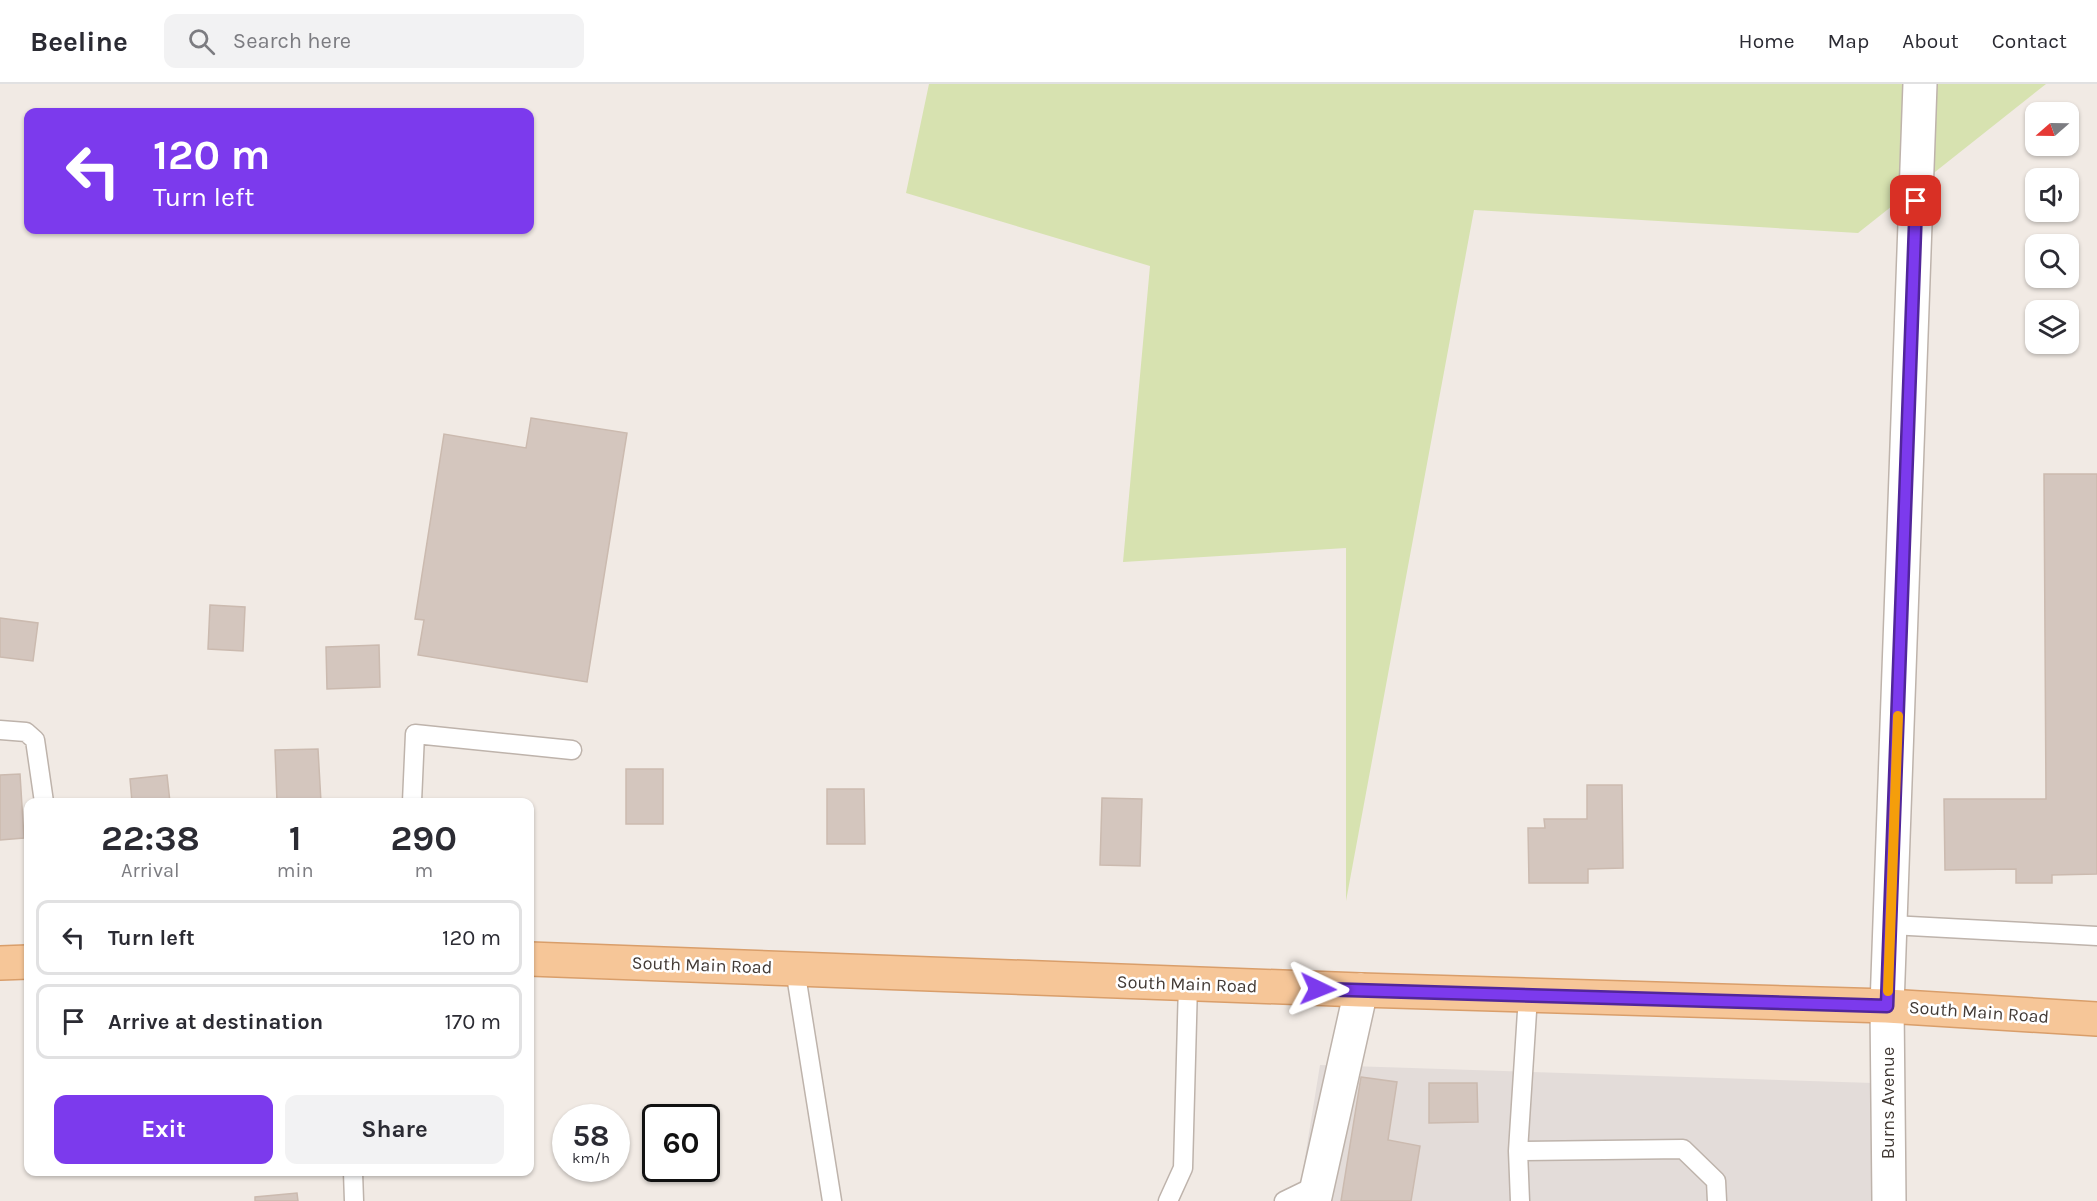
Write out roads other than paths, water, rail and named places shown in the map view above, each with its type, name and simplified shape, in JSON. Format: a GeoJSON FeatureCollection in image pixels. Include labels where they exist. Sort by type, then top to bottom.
{"type":"FeatureCollection","features":[{"type":"Feature","properties":{"kind":"main road","name":"South Main Road"},"geometry":{"type":"LineString","coordinates":[[534,958],[1188,984],[1887,1006],[2097,1019]]}},
{"type":"Feature","properties":{"kind":"main road"},"geometry":{"type":"LineString","coordinates":[[0,963],[24,962]]}},
{"type":"Feature","properties":{"kind":"street","name":"Burns Avenue"},"geometry":{"type":"LineString","coordinates":[[1889,1201],[1887,1006],[1920,84]]}},
{"type":"Feature","properties":{"kind":"street"},"geometry":{"type":"LineString","coordinates":[[1315,1193],[1362,990]]}},
{"type":"Feature","properties":{"kind":"lane"},"geometry":{"type":"LineString","coordinates":[[0,730],[26,732],[35,740],[43,798]]}},
{"type":"Feature","properties":{"kind":"lane"},"geometry":{"type":"LineString","coordinates":[[412,798],[415,734],[572,750]]}},
{"type":"Feature","properties":{"kind":"lane"},"geometry":{"type":"LineString","coordinates":[[1891,925],[2097,936]]}},
{"type":"Feature","properties":{"kind":"lane"},"geometry":{"type":"LineString","coordinates":[[795,969],[832,1201]]}},
{"type":"Feature","properties":{"kind":"lane"},"geometry":{"type":"LineString","coordinates":[[1168,1201],[1183,1168],[1188,984]]}},
{"type":"Feature","properties":{"kind":"lane"},"geometry":{"type":"LineString","coordinates":[[1520,1201],[1518,1151],[1528,996]]}},
{"type":"Feature","properties":{"kind":"lane"},"geometry":{"type":"LineString","coordinates":[[1518,1151],[1683,1149],[1716,1181],[1717,1201]]}},
{"type":"Feature","properties":{"kind":"lane"},"geometry":{"type":"LineString","coordinates":[[353,1176],[354,1201]]}},
{"type":"Feature","properties":{"kind":"lane"},"geometry":{"type":"LineString","coordinates":[[1284,1201],[1315,1193]]}}]}
